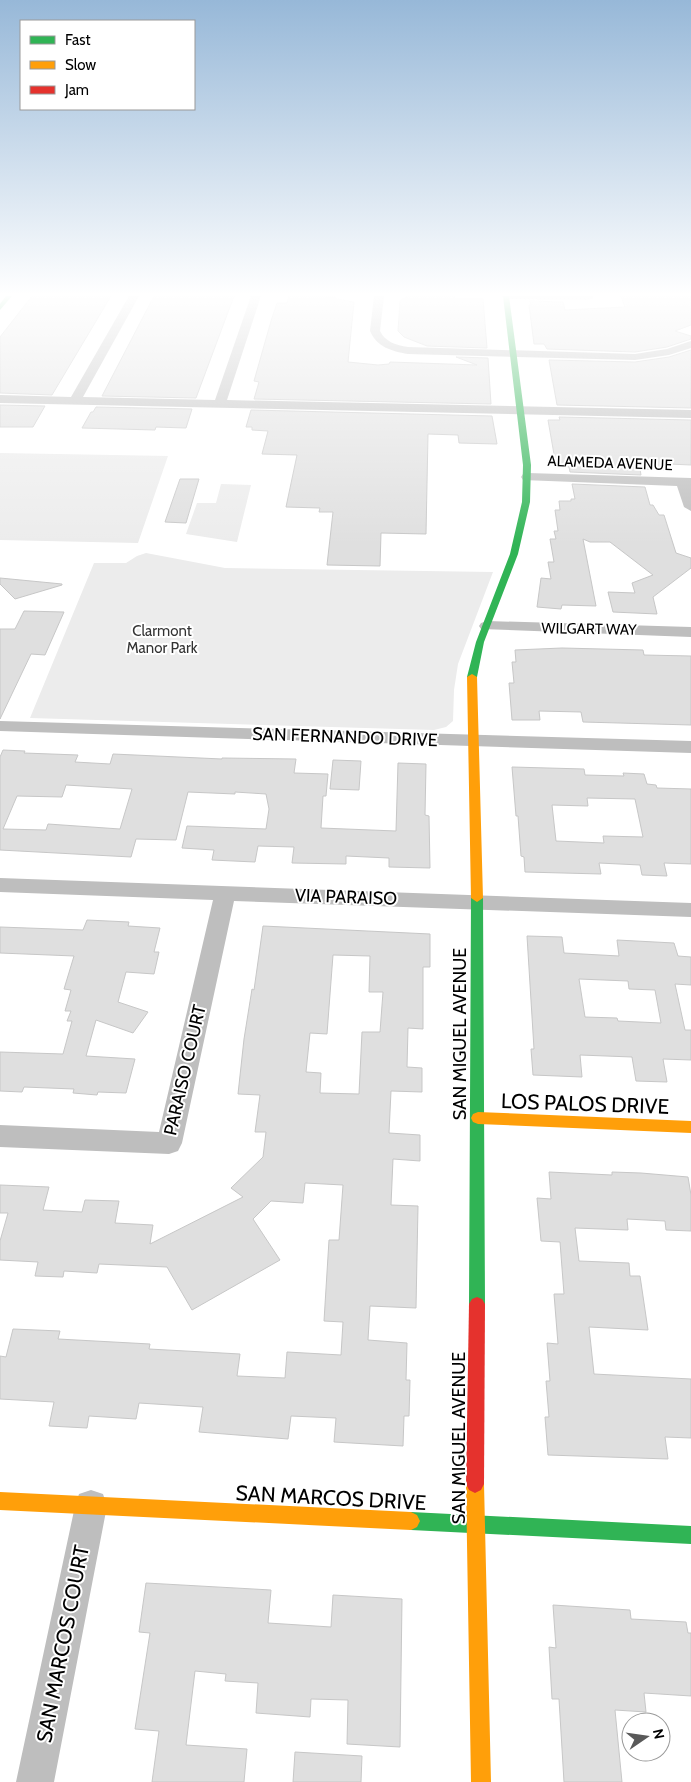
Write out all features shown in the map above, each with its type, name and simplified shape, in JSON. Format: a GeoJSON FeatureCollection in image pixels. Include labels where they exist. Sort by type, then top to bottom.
{"type":"FeatureCollection","features":[{"type":"Feature","properties":{"kind":"street"},"geometry":{"type":"LineString","coordinates":[[75,401],[87,379]]}},
{"type":"Feature","properties":{"kind":"street"},"geometry":{"type":"LineString","coordinates":[[220,404],[228,379]]}},
{"type":"Feature","properties":{"kind":"street","name":"SAN MIGUEL AVENUE"},"geometry":{"type":"LineString","coordinates":[[481,1782],[476,1524],[477,902],[472,697],[474,661],[518,543],[526,510],[528,477],[517,379]]}},
{"type":"Feature","properties":{"kind":"street"},"geometry":{"type":"LineString","coordinates":[[0,399],[691,414]]}},
{"type":"Feature","properties":{"kind":"street","name":"ALAMEDA AVENUE"},"geometry":{"type":"LineString","coordinates":[[528,477],[687,482]]}},
{"type":"Feature","properties":{"kind":"street"},"geometry":{"type":"LineString","coordinates":[[687,482],[691,507]]}},
{"type":"Feature","properties":{"kind":"street","name":"WILGART WAY"},"geometry":{"type":"LineString","coordinates":[[487,626],[691,632]]}},
{"type":"Feature","properties":{"kind":"street","name":"SAN FERNANDO DRIVE"},"geometry":{"type":"LineString","coordinates":[[0,726],[691,747]]}},
{"type":"Feature","properties":{"kind":"street","name":"VIA PARAISO"},"geometry":{"type":"LineString","coordinates":[[0,885],[691,910]]}},
{"type":"Feature","properties":{"kind":"street","name":"PARAISO COURT"},"geometry":{"type":"LineString","coordinates":[[0,1136],[169,1144],[225,893]]}},
{"type":"Feature","properties":{"kind":"street","name":"LOS PALOS DRIVE"},"geometry":{"type":"LineString","coordinates":[[478,1118],[691,1127]]}},
{"type":"Feature","properties":{"kind":"street","name":"SAN MARCOS DRIVE"},"geometry":{"type":"LineString","coordinates":[[0,1501],[691,1535]]}},
{"type":"Feature","properties":{"kind":"street","name":"SAN MARCOS COURT"},"geometry":{"type":"LineString","coordinates":[[35,1782],[91,1506]]}},
{"type":"Feature","properties":{"kind":"green space"},"geometry":{"type":"Polygon","coordinates":[[[0,453],[168,456],[138,543],[0,540],[0,453]]]}},
{"type":"Feature","properties":{"kind":"green space"},"geometry":{"type":"Polygon","coordinates":[[[221,484],[251,485],[237,542],[186,534],[197,503],[216,503],[221,484]]]}},
{"type":"Feature","properties":{"kind":"green space","name":"Clarmont Manor Park"},"geometry":{"type":"Polygon","coordinates":[[[146,553],[225,568],[493,572],[458,664],[454,690],[453,721],[446,727],[434,730],[30,718],[94,563],[126,563],[146,553]]]}},
{"type":"Feature","properties":{"kind":"building"},"geometry":{"type":"Polygon","coordinates":[[[0,379],[61,379],[52,395],[0,393],[0,379]]]}},
{"type":"Feature","properties":{"kind":"building"},"geometry":{"type":"Polygon","coordinates":[[[111,379],[203,379],[196,398],[102,396],[111,379]]]}},
{"type":"Feature","properties":{"kind":"building"},"geometry":{"type":"Polygon","coordinates":[[[255,379],[489,379],[491,404],[254,399],[259,382],[254,381],[255,379]]]}},
{"type":"Feature","properties":{"kind":"building"},"geometry":{"type":"Polygon","coordinates":[[[552,379],[691,379],[691,408],[557,405],[552,379]]]}},
{"type":"Feature","properties":{"kind":"building"},"geometry":{"type":"Polygon","coordinates":[[[0,405],[45,406],[33,427],[0,427],[0,405]]]}},
{"type":"Feature","properties":{"kind":"building"},"geometry":{"type":"Polygon","coordinates":[[[96,407],[192,409],[186,428],[156,427],[155,430],[82,428],[96,407]]]}},
{"type":"Feature","properties":{"kind":"building"},"geometry":{"type":"Polygon","coordinates":[[[251,410],[492,416],[497,444],[459,443],[458,435],[428,434],[426,534],[381,533],[380,566],[327,565],[333,512],[319,512],[320,508],[286,507],[297,455],[262,454],[268,431],[252,430],[252,427],[246,427],[251,410]]]}},
{"type":"Feature","properties":{"kind":"building"},"geometry":{"type":"Polygon","coordinates":[[[559,417],[691,420],[691,465],[669,464],[671,470],[640,469],[641,475],[570,472],[569,467],[558,465],[557,460],[555,460],[548,420],[560,420],[559,417]]]}},
{"type":"Feature","properties":{"kind":"building"},"geometry":{"type":"Polygon","coordinates":[[[180,479],[199,479],[186,523],[165,522],[180,479]]]}},
{"type":"Feature","properties":{"kind":"building"},"geometry":{"type":"Polygon","coordinates":[[[572,484],[645,487],[650,505],[653,505],[659,515],[664,515],[676,553],[691,558],[691,568],[653,597],[657,614],[613,612],[608,592],[635,593],[632,583],[653,575],[610,542],[590,542],[583,539],[596,606],[562,605],[561,609],[537,607],[541,578],[551,579],[548,562],[554,562],[550,539],[556,539],[554,531],[558,531],[555,510],[560,510],[559,501],[575,499],[572,484]]]}},
{"type":"Feature","properties":{"kind":"building"},"geometry":{"type":"Polygon","coordinates":[[[0,578],[62,585],[15,599],[0,584],[0,578]]]}},
{"type":"Feature","properties":{"kind":"building"},"geometry":{"type":"Polygon","coordinates":[[[24,611],[64,612],[45,655],[31,654],[0,719],[0,629],[15,629],[24,611]]]}},
{"type":"Feature","properties":{"kind":"building"},"geometry":{"type":"Polygon","coordinates":[[[562,648],[643,650],[644,655],[691,656],[691,725],[583,722],[581,712],[539,711],[540,720],[512,720],[509,683],[514,683],[512,662],[516,662],[515,650],[562,648]]]}},
{"type":"Feature","properties":{"kind":"building"},"geometry":{"type":"Polygon","coordinates":[[[3,750],[25,751],[24,753],[78,755],[75,762],[110,764],[113,754],[222,759],[296,759],[294,773],[328,774],[326,796],[323,796],[321,828],[396,831],[398,763],[426,764],[425,815],[429,816],[430,868],[389,867],[389,858],[346,856],[346,864],[292,863],[294,847],[258,846],[255,862],[212,860],[214,850],[182,848],[187,826],[266,829],[269,809],[266,794],[235,792],[235,794],[188,792],[176,840],[136,839],[131,857],[0,850],[0,757],[3,750]],[[66,785],[62,797],[17,796],[3,829],[46,830],[48,824],[120,829],[132,789],[66,785]]]}},
{"type":"Feature","properties":{"kind":"building"},"geometry":{"type":"Polygon","coordinates":[[[333,760],[361,761],[359,790],[330,789],[333,760]]]}},
{"type":"Feature","properties":{"kind":"building"},"geometry":{"type":"Polygon","coordinates":[[[512,767],[584,769],[585,775],[624,776],[623,773],[644,774],[647,784],[656,785],[657,788],[691,789],[691,864],[664,863],[667,876],[642,875],[640,865],[599,863],[601,874],[525,872],[524,857],[521,856],[518,816],[516,816],[512,767]],[[587,798],[588,806],[552,805],[556,841],[604,843],[603,836],[643,837],[635,799],[587,798]]]}},
{"type":"Feature","properties":{"kind":"building"},"geometry":{"type":"Polygon","coordinates":[[[87,920],[129,922],[128,926],[160,928],[154,952],[159,952],[154,974],[126,972],[118,1002],[148,1012],[133,1033],[96,1020],[86,1056],[135,1059],[126,1093],[98,1092],[97,1095],[73,1093],[74,1089],[24,1087],[22,1092],[0,1091],[0,1052],[63,1054],[72,1021],[67,1021],[71,1011],[65,1011],[71,990],[64,989],[74,956],[0,953],[0,927],[83,930],[87,920]]]}},
{"type":"Feature","properties":{"kind":"building"},"geometry":{"type":"Polygon","coordinates":[[[263,926],[430,934],[430,967],[423,967],[423,1029],[408,1028],[407,1067],[422,1068],[422,1092],[391,1091],[389,1133],[420,1135],[420,1161],[393,1159],[391,1205],[418,1206],[416,1308],[370,1306],[368,1340],[407,1343],[406,1380],[410,1380],[409,1416],[404,1416],[403,1446],[334,1442],[336,1418],[291,1416],[288,1439],[199,1432],[203,1407],[139,1403],[136,1419],[89,1416],[87,1428],[49,1426],[54,1402],[0,1399],[0,1356],[6,1357],[13,1329],[60,1331],[58,1339],[150,1344],[149,1349],[240,1354],[237,1376],[285,1378],[287,1352],[341,1355],[343,1322],[324,1321],[329,1240],[339,1240],[343,1185],[305,1183],[303,1203],[271,1201],[253,1219],[280,1260],[192,1310],[167,1267],[99,1264],[97,1273],[64,1271],[63,1277],[35,1276],[38,1262],[0,1260],[0,1241],[8,1213],[0,1213],[0,1185],[49,1187],[43,1210],[82,1212],[85,1200],[119,1201],[115,1223],[153,1225],[150,1244],[243,1197],[231,1188],[263,1157],[266,1132],[255,1132],[260,1095],[238,1094],[244,1039],[252,989],[254,990],[263,926]],[[333,955],[327,1034],[310,1033],[306,1072],[321,1073],[320,1093],[359,1094],[362,1032],[380,1032],[383,992],[369,992],[370,956],[333,955]]]}},
{"type":"Feature","properties":{"kind":"building"},"geometry":{"type":"Polygon","coordinates":[[[527,936],[562,937],[564,953],[619,956],[617,940],[674,943],[678,956],[691,957],[691,985],[675,984],[685,1030],[691,1030],[691,1060],[663,1059],[667,1082],[636,1081],[632,1057],[580,1055],[582,1077],[533,1075],[531,1049],[534,1049],[527,936]],[[579,979],[585,1017],[617,1018],[618,1021],[661,1023],[655,990],[629,989],[628,981],[579,979]]]}},
{"type":"Feature","properties":{"kind":"building"},"geometry":{"type":"Polygon","coordinates":[[[549,1172],[612,1175],[612,1172],[641,1173],[688,1177],[691,1195],[691,1231],[666,1230],[665,1221],[627,1219],[628,1230],[575,1228],[579,1261],[629,1263],[630,1276],[640,1276],[648,1330],[589,1327],[594,1374],[691,1379],[691,1438],[665,1437],[668,1459],[548,1455],[545,1417],[549,1417],[546,1381],[550,1381],[547,1343],[558,1344],[554,1294],[564,1294],[560,1242],[541,1241],[537,1198],[551,1199],[549,1172]]]}},
{"type":"Feature","properties":{"kind":"building"},"geometry":{"type":"Polygon","coordinates":[[[146,1583],[271,1590],[268,1623],[331,1627],[333,1595],[402,1599],[400,1747],[347,1744],[348,1700],[311,1699],[310,1717],[256,1713],[258,1683],[225,1681],[226,1674],[195,1671],[186,1745],[247,1749],[244,1782],[152,1782],[159,1731],[135,1729],[150,1633],[139,1632],[146,1583]]]}},
{"type":"Feature","properties":{"kind":"building"},"geometry":{"type":"Polygon","coordinates":[[[553,1605],[630,1610],[631,1619],[686,1622],[688,1633],[691,1633],[691,1696],[644,1693],[646,1712],[615,1710],[622,1782],[564,1782],[559,1699],[552,1699],[549,1647],[556,1648],[553,1605]]]}},
{"type":"Feature","properties":{"kind":"building"},"geometry":{"type":"Polygon","coordinates":[[[295,1752],[362,1756],[361,1782],[293,1782],[295,1752]]]}},
{"type":"Feature","properties":{"kind":"traffic: fast"},"geometry":{"type":"LineString","coordinates":[[472,677],[480,642],[514,554],[526,502],[527,465],[516,379]]}},
{"type":"Feature","properties":{"kind":"traffic: fast"},"geometry":{"type":"LineString","coordinates":[[477,898],[477,1304]]}},
{"type":"Feature","properties":{"kind":"traffic: fast"},"geometry":{"type":"LineString","coordinates":[[411,1521],[691,1535]]}},
{"type":"Feature","properties":{"kind":"traffic: slow"},"geometry":{"type":"LineString","coordinates":[[472,677],[477,898]]}},
{"type":"Feature","properties":{"kind":"traffic: slow"},"geometry":{"type":"LineString","coordinates":[[478,1118],[691,1127]]}},
{"type":"Feature","properties":{"kind":"traffic: slow"},"geometry":{"type":"LineString","coordinates":[[475,1484],[481,1782]]}},
{"type":"Feature","properties":{"kind":"traffic: slow"},"geometry":{"type":"LineString","coordinates":[[0,1501],[411,1521]]}},
{"type":"Feature","properties":{"kind":"traffic: jam"},"geometry":{"type":"LineString","coordinates":[[475,1484],[477,1304]]}}]}
